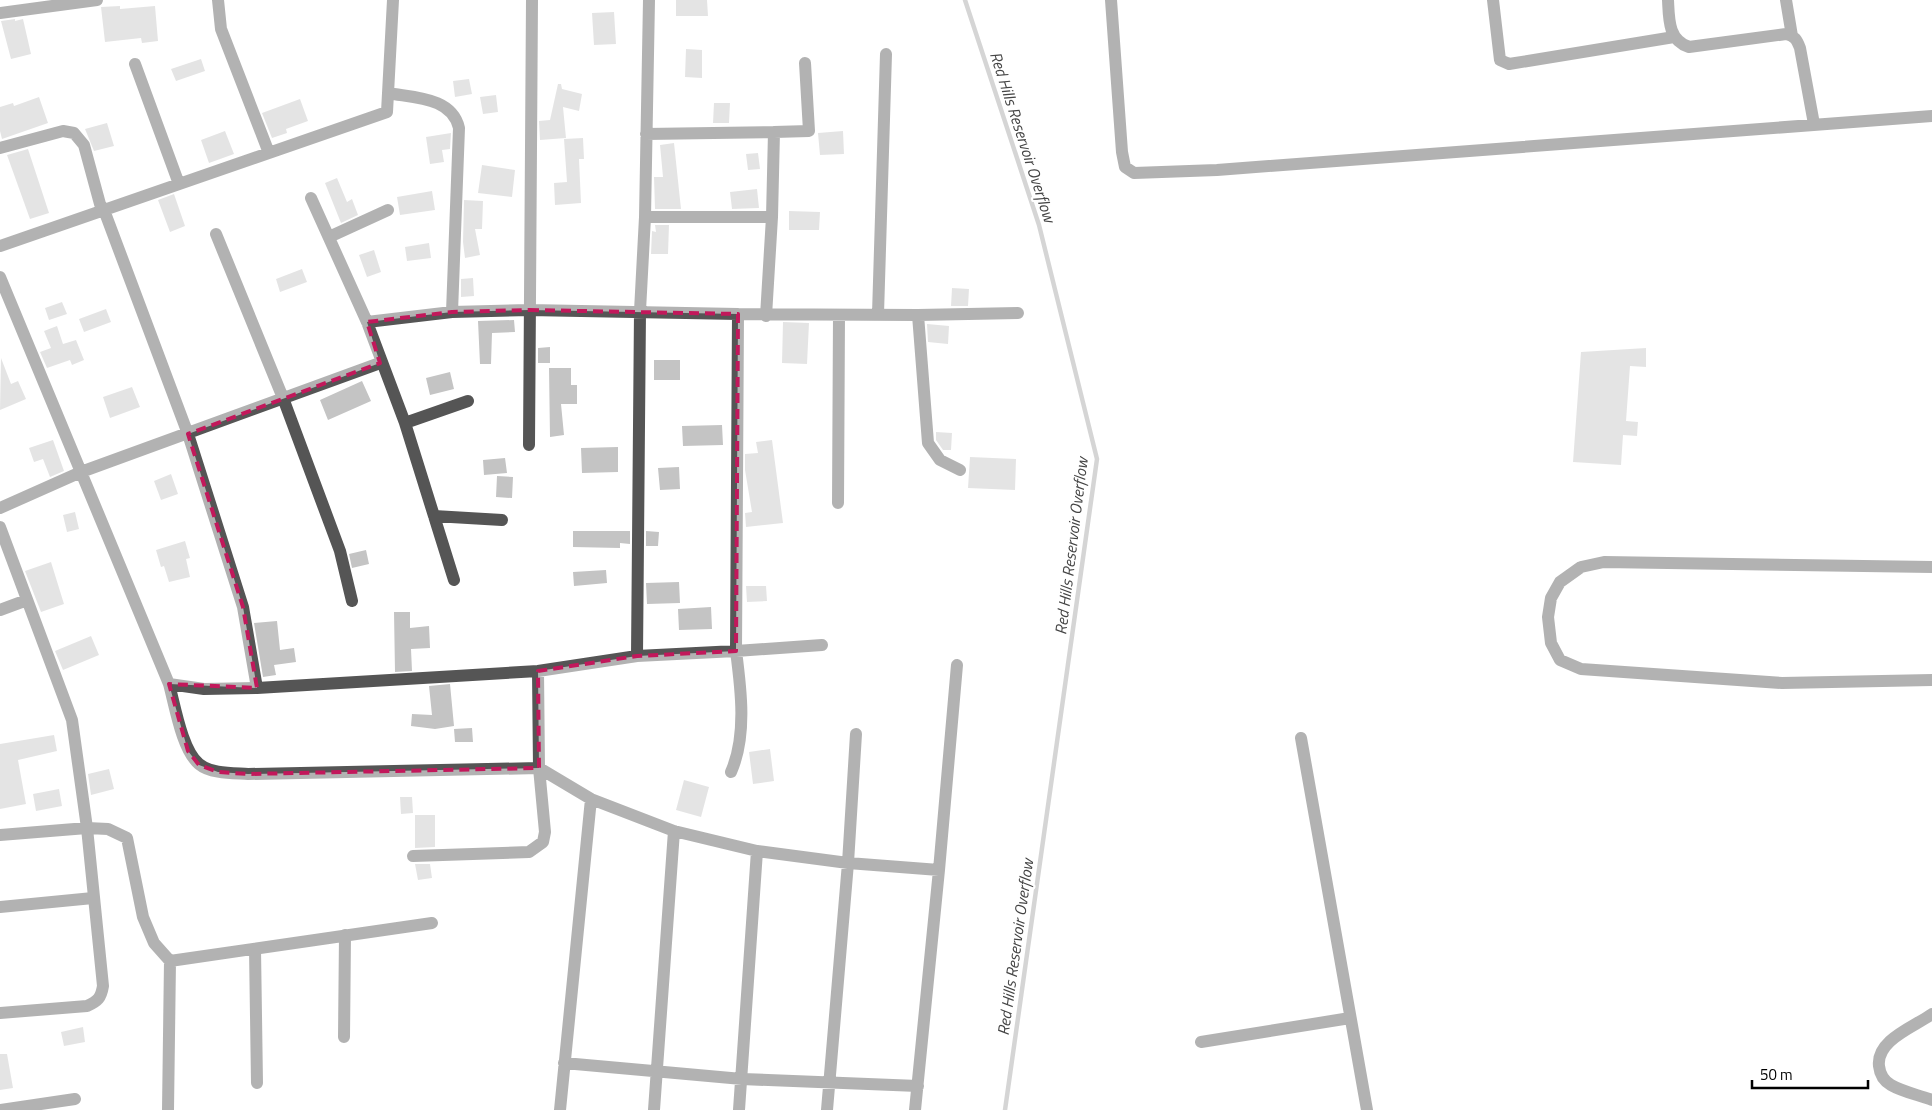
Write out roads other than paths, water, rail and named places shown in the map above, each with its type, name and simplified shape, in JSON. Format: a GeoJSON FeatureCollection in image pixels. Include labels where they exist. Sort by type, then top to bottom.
{"type":"FeatureCollection","features":[{"type":"Feature","properties":{"kind":"street"},"geometry":{"type":"LineString","coordinates":[[0,13],[97,0]]}},
{"type":"Feature","properties":{"kind":"street"},"geometry":{"type":"LineString","coordinates":[[218,0],[221,29],[269,154]]}},
{"type":"Feature","properties":{"kind":"street"},"geometry":{"type":"LineString","coordinates":[[0,246],[387,112],[393,0]]}},
{"type":"Feature","properties":{"kind":"street"},"geometry":{"type":"LineString","coordinates":[[529,445],[532,0]]}},
{"type":"Feature","properties":{"kind":"street"},"geometry":{"type":"LineString","coordinates":[[636,656],[640,311],[645,218],[649,0]]}},
{"type":"Feature","properties":{"kind":"street"},"geometry":{"type":"LineString","coordinates":[[1111,0],[1122,152],[1125,167],[1134,173],[1217,170],[1932,116]]}},
{"type":"Feature","properties":{"kind":"street"},"geometry":{"type":"LineString","coordinates":[[1493,0],[1497,50],[1500,60],[1504,63],[1516,63],[1674,37]]}},
{"type":"Feature","properties":{"kind":"street"},"geometry":{"type":"LineString","coordinates":[[1668,0],[1669,25],[1674,37],[1680,44],[1689,47],[1786,34],[1797,40],[1814,124]]}},
{"type":"Feature","properties":{"kind":"street"},"geometry":{"type":"LineString","coordinates":[[1786,0],[1792,36]]}},
{"type":"Feature","properties":{"kind":"street"},"geometry":{"type":"LineString","coordinates":[[878,314],[886,54]]}},
{"type":"Feature","properties":{"kind":"street"},"geometry":{"type":"LineString","coordinates":[[646,134],[809,131],[805,63]]}},
{"type":"Feature","properties":{"kind":"street"},"geometry":{"type":"LineString","coordinates":[[135,64],[179,184]]}},
{"type":"Feature","properties":{"kind":"street"},"geometry":{"type":"LineString","coordinates":[[388,93],[442,103],[452,110],[457,119],[459,128],[452,312]]}},
{"type":"Feature","properties":{"kind":"street"},"geometry":{"type":"LineString","coordinates":[[0,148],[63,131],[74,133],[84,145],[100,204],[104,210],[188,434],[243,607],[257,688]]}},
{"type":"Feature","properties":{"kind":"street"},"geometry":{"type":"LineString","coordinates":[[766,316],[772,217],[774,132]]}},
{"type":"Feature","properties":{"kind":"street"},"geometry":{"type":"LineString","coordinates":[[311,198],[367,322],[380,363],[404,423],[454,580]]}},
{"type":"Feature","properties":{"kind":"street"},"geometry":{"type":"LineString","coordinates":[[329,237],[388,210]]}},
{"type":"Feature","properties":{"kind":"street"},"geometry":{"type":"LineString","coordinates":[[645,218],[772,217]]}},
{"type":"Feature","properties":{"kind":"street"},"geometry":{"type":"LineString","coordinates":[[216,234],[283,398],[340,551],[352,601]]}},
{"type":"Feature","properties":{"kind":"street"},"geometry":{"type":"LineString","coordinates":[[0,277],[169,684],[188,750],[200,765],[218,772],[248,774],[539,768],[592,799],[674,831],[757,851],[848,863],[939,870]]}},
{"type":"Feature","properties":{"kind":"street"},"geometry":{"type":"LineString","coordinates":[[367,322],[452,312],[529,310],[640,311],[766,316],[1018,313]]}},
{"type":"Feature","properties":{"kind":"street"},"geometry":{"type":"LineString","coordinates":[[731,772],[738,757],[740,710],[740,680],[736,651],[738,314]]}},
{"type":"Feature","properties":{"kind":"street"},"geometry":{"type":"LineString","coordinates":[[838,503],[839,315]]}},
{"type":"Feature","properties":{"kind":"street"},"geometry":{"type":"LineString","coordinates":[[918,315],[928,443],[940,460],[960,470]]}},
{"type":"Feature","properties":{"kind":"street"},"geometry":{"type":"LineString","coordinates":[[0,508],[81,472],[380,363]]}},
{"type":"Feature","properties":{"kind":"street"},"geometry":{"type":"LineString","coordinates":[[404,423],[468,401]]}},
{"type":"Feature","properties":{"kind":"street"},"geometry":{"type":"LineString","coordinates":[[434,516],[502,520]]}},
{"type":"Feature","properties":{"kind":"street"},"geometry":{"type":"LineString","coordinates":[[0,528],[72,720],[87,828],[103,986],[101,996],[97,1001],[87,1006],[0,1013]]}},
{"type":"Feature","properties":{"kind":"street"},"geometry":{"type":"LineString","coordinates":[[1932,566],[1604,562],[1581,567],[1560,582],[1551,598],[1548,617],[1552,643],[1560,660],[1581,669],[1782,683],[1932,680]]}},
{"type":"Feature","properties":{"kind":"street"},"geometry":{"type":"LineString","coordinates":[[0,610],[28,600]]}},
{"type":"Feature","properties":{"kind":"street"},"geometry":{"type":"LineString","coordinates":[[169,684],[204,689],[257,688],[538,670],[636,656],[822,645]]}},
{"type":"Feature","properties":{"kind":"street"},"geometry":{"type":"LineString","coordinates":[[915,1110],[957,665]]}},
{"type":"Feature","properties":{"kind":"street"},"geometry":{"type":"LineString","coordinates":[[413,856],[529,852],[543,842],[545,832],[539,768],[538,670]]}},
{"type":"Feature","properties":{"kind":"street"},"geometry":{"type":"LineString","coordinates":[[827,1110],[848,863],[856,734]]}},
{"type":"Feature","properties":{"kind":"street"},"geometry":{"type":"LineString","coordinates":[[1301,738],[1367,1110]]}},
{"type":"Feature","properties":{"kind":"street"},"geometry":{"type":"LineString","coordinates":[[560,1110],[592,799]]}},
{"type":"Feature","properties":{"kind":"street"},"geometry":{"type":"LineString","coordinates":[[0,836],[87,828],[108,829],[128,838],[143,917],[154,943],[170,961],[168,1110]]}},
{"type":"Feature","properties":{"kind":"street"},"geometry":{"type":"LineString","coordinates":[[654,1110],[674,831]]}},
{"type":"Feature","properties":{"kind":"street"},"geometry":{"type":"LineString","coordinates":[[739,1110],[757,851]]}},
{"type":"Feature","properties":{"kind":"street"},"geometry":{"type":"LineString","coordinates":[[0,907],[93,898]]}},
{"type":"Feature","properties":{"kind":"street"},"geometry":{"type":"LineString","coordinates":[[170,961],[432,923]]}},
{"type":"Feature","properties":{"kind":"street"},"geometry":{"type":"LineString","coordinates":[[344,1037],[345,935]]}},
{"type":"Feature","properties":{"kind":"street"},"geometry":{"type":"LineString","coordinates":[[255,949],[257,1083]]}},
{"type":"Feature","properties":{"kind":"street"},"geometry":{"type":"LineString","coordinates":[[1932,1014],[1890,1041],[1882,1051],[1878,1061],[1880,1075],[1891,1085],[1932,1100]]}},
{"type":"Feature","properties":{"kind":"street"},"geometry":{"type":"LineString","coordinates":[[1201,1042],[1350,1018]]}},
{"type":"Feature","properties":{"kind":"street"},"geometry":{"type":"LineString","coordinates":[[564,1063],[742,1079],[918,1086]]}},
{"type":"Feature","properties":{"kind":"street"},"geometry":{"type":"LineString","coordinates":[[0,1110],[75,1099]]}},
{"type":"Feature","properties":{"kind":"waterway","name":"Red Hills Reservoir Overflow"},"geometry":{"type":"LineString","coordinates":[[965,0],[1039,225],[1097,459],[1005,1110]]}}]}
